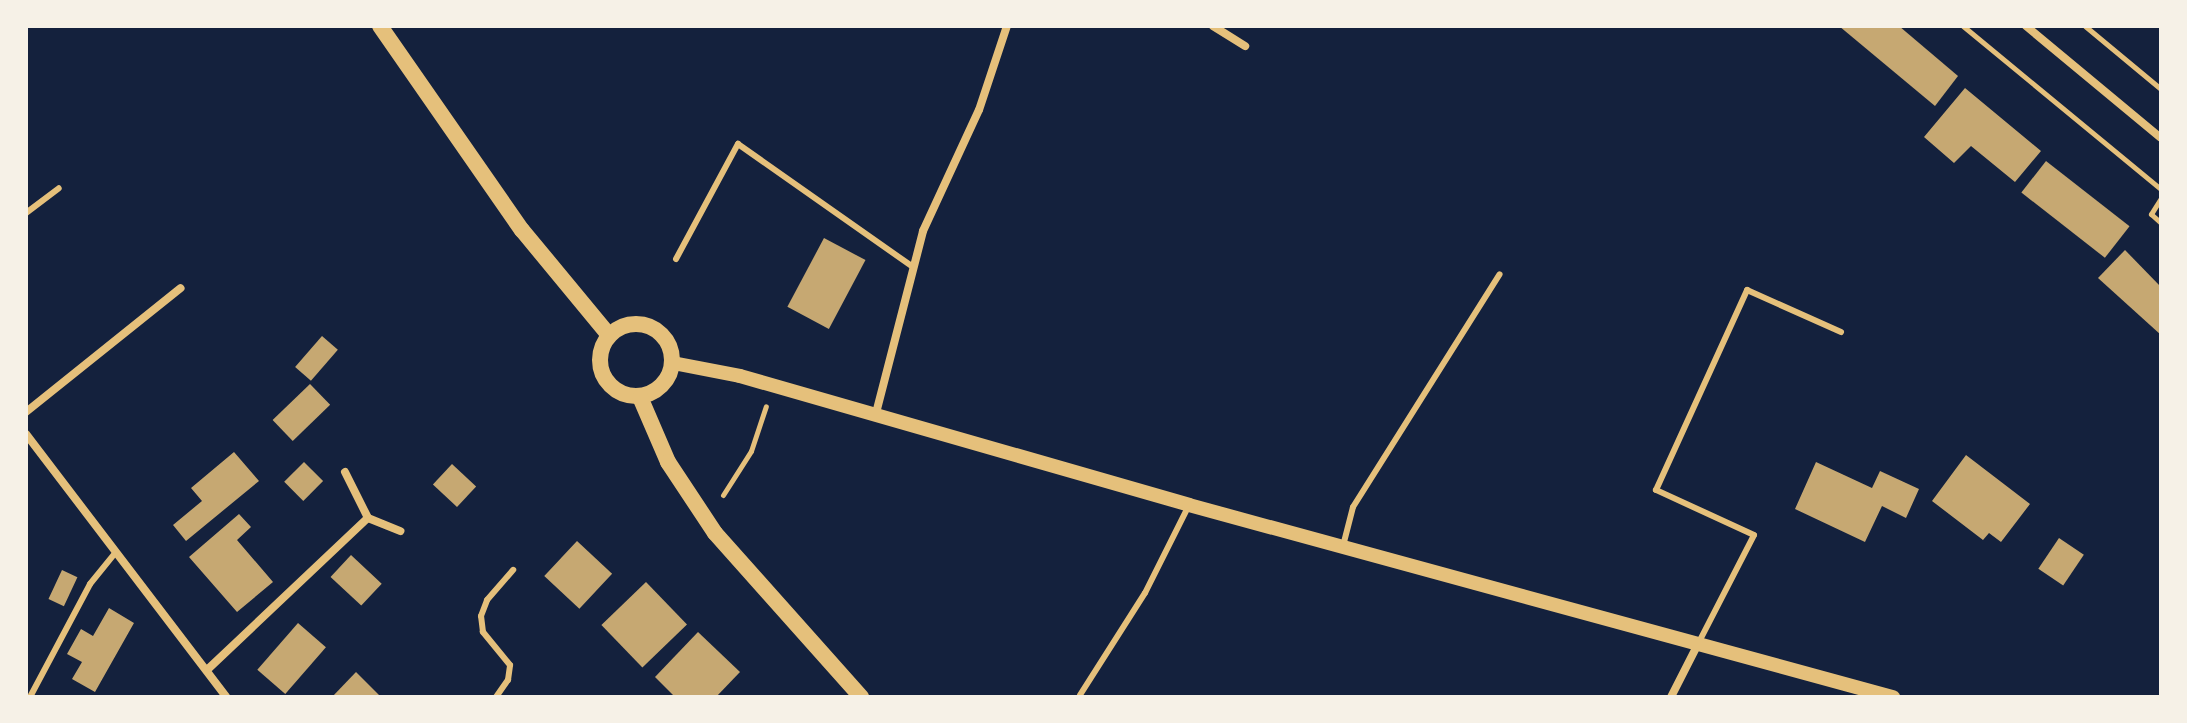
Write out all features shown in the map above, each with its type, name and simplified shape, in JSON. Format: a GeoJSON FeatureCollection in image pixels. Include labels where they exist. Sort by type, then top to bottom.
{"type":"FeatureCollection","features":[{"type":"Feature","properties":{"kind":"main road"},"geometry":{"type":"LineString","coordinates":[[380,26],[522,230],[609,335]]}},
{"type":"Feature","properties":{"kind":"main road"},"geometry":{"type":"LineString","coordinates":[[631,324],[656,329],[670,345],[673,363],[663,385],[640,397],[628,396],[607,382],[600,357],[609,335],[631,324]]}},
{"type":"Feature","properties":{"kind":"main road"},"geometry":{"type":"LineString","coordinates":[[640,397],[668,462],[715,533],[861,697]]}},
{"type":"Feature","properties":{"kind":"street"},"geometry":{"type":"LineString","coordinates":[[875,417],[932,204],[979,110],[1007,26]]}},
{"type":"Feature","properties":{"kind":"street"},"geometry":{"type":"LineString","coordinates":[[1213,26],[1245,46]]}},
{"type":"Feature","properties":{"kind":"street"},"geometry":{"type":"LineString","coordinates":[[2026,26],[2161,138]]}},
{"type":"Feature","properties":{"kind":"street"},"geometry":{"type":"LineString","coordinates":[[26,412],[181,288]]}},
{"type":"Feature","properties":{"kind":"street"},"geometry":{"type":"LineString","coordinates":[[673,363],[740,376],[1189,505],[1893,697]]}},
{"type":"Feature","properties":{"kind":"street"},"geometry":{"type":"LineString","coordinates":[[26,434],[226,697]]}},
{"type":"Feature","properties":{"kind":"street"},"geometry":{"type":"LineString","coordinates":[[345,472],[368,518],[400,531]]}},
{"type":"Feature","properties":{"kind":"street"},"geometry":{"type":"LineString","coordinates":[[207,670],[368,518]]}},
{"type":"Feature","properties":{"kind":"street"},"geometry":{"type":"LineString","coordinates":[[1671,697],[1699,642]]}},
{"type":"Feature","properties":{"kind":"lane"},"geometry":{"type":"LineString","coordinates":[[676,259],[738,144],[913,267]]}},
{"type":"Feature","properties":{"kind":"lane"},"geometry":{"type":"LineString","coordinates":[[26,213],[59,188]]}},
{"type":"Feature","properties":{"kind":"lane"},"geometry":{"type":"LineString","coordinates":[[1343,546],[1353,507],[1500,274]]}},
{"type":"Feature","properties":{"kind":"lane"},"geometry":{"type":"LineString","coordinates":[[1699,642],[1754,535],[1656,490],[1747,290],[1841,332]]}},
{"type":"Feature","properties":{"kind":"lane"},"geometry":{"type":"LineString","coordinates":[[1080,695],[1145,593],[1189,505]]}},
{"type":"Feature","properties":{"kind":"lane"},"geometry":{"type":"LineString","coordinates":[[30,697],[90,584],[116,552]]}},
{"type":"Feature","properties":{"kind":"lane"},"geometry":{"type":"LineString","coordinates":[[496,697],[508,680],[510,665],[483,632],[481,616],[487,600],[513,570]]}},
{"type":"Feature","properties":{"kind":"path"},"geometry":{"type":"LineString","coordinates":[[1963,26],[2161,189]]}},
{"type":"Feature","properties":{"kind":"path"},"geometry":{"type":"LineString","coordinates":[[2085,26],[2161,89]]}},
{"type":"Feature","properties":{"kind":"path"},"geometry":{"type":"LineString","coordinates":[[2161,198],[2151,214],[2161,223]]}},
{"type":"Feature","properties":{"kind":"path"},"geometry":{"type":"LineString","coordinates":[[723,495],[751,451],[769,398]]}},
{"type":"Feature","properties":{"kind":"building"},"geometry":{"type":"Polygon","coordinates":[[[1839,26],[1899,26],[1958,76],[1935,106],[1839,26]]]}},
{"type":"Feature","properties":{"kind":"building"},"geometry":{"type":"Polygon","coordinates":[[[1965,88],[2041,151],[2015,182],[1971,146],[1954,163],[1924,137],[1965,88]]]}},
{"type":"Feature","properties":{"kind":"building"},"geometry":{"type":"Polygon","coordinates":[[[2046,161],[2130,226],[2105,258],[2021,193],[2046,161]]]}},
{"type":"Feature","properties":{"kind":"building"},"geometry":{"type":"Polygon","coordinates":[[[824,238],[865,260],[829,329],[787,307],[824,238]]]}},
{"type":"Feature","properties":{"kind":"building"},"geometry":{"type":"Polygon","coordinates":[[[2125,250],[2161,287],[2161,335],[2098,278],[2125,250]]]}},
{"type":"Feature","properties":{"kind":"building"},"geometry":{"type":"Polygon","coordinates":[[[322,336],[338,350],[311,381],[295,367],[322,336]]]}},
{"type":"Feature","properties":{"kind":"building"},"geometry":{"type":"Polygon","coordinates":[[[310,384],[330,405],[293,441],[273,420],[310,384]]]}},
{"type":"Feature","properties":{"kind":"building"},"geometry":{"type":"Polygon","coordinates":[[[234,452],[259,481],[186,541],[173,525],[202,501],[191,488],[234,452]]]}},
{"type":"Feature","properties":{"kind":"building"},"geometry":{"type":"Polygon","coordinates":[[[1966,455],[2030,504],[2001,542],[1989,533],[1983,540],[1932,501],[1966,455]]]}},
{"type":"Feature","properties":{"kind":"building"},"geometry":{"type":"Polygon","coordinates":[[[304,462],[323,481],[303,501],[284,482],[304,462]]]}},
{"type":"Feature","properties":{"kind":"building"},"geometry":{"type":"Polygon","coordinates":[[[1816,462],[1872,488],[1880,471],[1919,489],[1906,518],[1882,506],[1865,542],[1795,509],[1816,462]]]}},
{"type":"Feature","properties":{"kind":"building"},"geometry":{"type":"Polygon","coordinates":[[[452,464],[476,487],[457,507],[433,484],[452,464]]]}},
{"type":"Feature","properties":{"kind":"building"},"geometry":{"type":"Polygon","coordinates":[[[239,514],[251,527],[237,540],[273,582],[237,612],[189,557],[239,514]]]}},
{"type":"Feature","properties":{"kind":"building"},"geometry":{"type":"Polygon","coordinates":[[[2059,538],[2084,555],[2063,585],[2038,569],[2059,538]]]}},
{"type":"Feature","properties":{"kind":"building"},"geometry":{"type":"Polygon","coordinates":[[[577,541],[612,574],[579,609],[544,576],[577,541]]]}},
{"type":"Feature","properties":{"kind":"building"},"geometry":{"type":"Polygon","coordinates":[[[351,555],[382,584],[361,606],[331,577],[351,555]]]}},
{"type":"Feature","properties":{"kind":"building"},"geometry":{"type":"Polygon","coordinates":[[[62,570],[77,577],[64,606],[48,599],[62,570]]]}},
{"type":"Feature","properties":{"kind":"building"},"geometry":{"type":"Polygon","coordinates":[[[646,582],[687,624],[642,668],[601,625],[646,582]]]}},
{"type":"Feature","properties":{"kind":"building"},"geometry":{"type":"Polygon","coordinates":[[[109,608],[134,623],[95,692],[72,679],[82,662],[67,654],[81,629],[93,636],[109,608]]]}},
{"type":"Feature","properties":{"kind":"building"},"geometry":{"type":"Polygon","coordinates":[[[298,623],[326,647],[285,694],[257,670],[298,623]]]}},
{"type":"Feature","properties":{"kind":"building"},"geometry":{"type":"Polygon","coordinates":[[[698,632],[740,672],[716,697],[675,697],[655,677],[698,632]]]}},
{"type":"Feature","properties":{"kind":"building"},"geometry":{"type":"Polygon","coordinates":[[[356,672],[381,697],[332,697],[356,672]]]}}]}
